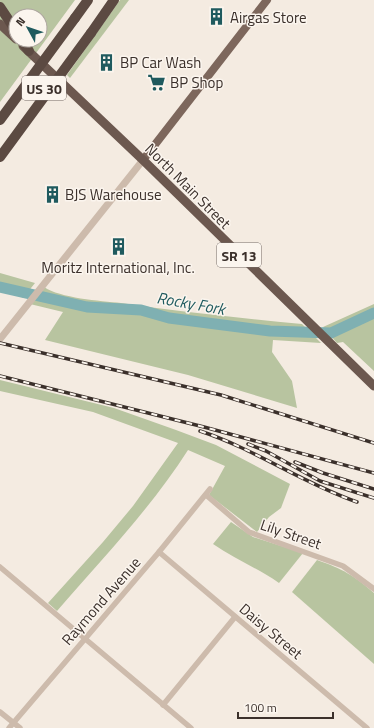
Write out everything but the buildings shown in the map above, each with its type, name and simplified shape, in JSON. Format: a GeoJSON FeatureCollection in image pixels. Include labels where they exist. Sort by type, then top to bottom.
{"type":"FeatureCollection","features":[{"type":"Feature","properties":{"kind":"highway"},"geometry":{"type":"LineString","coordinates":[[0,112],[73,16],[81,0]]}},
{"type":"Feature","properties":{"kind":"highway","name":"US 30"},"geometry":{"type":"LineString","coordinates":[[0,120],[73,16],[88,0]]}},
{"type":"Feature","properties":{"kind":"highway","name":"US 30"},"geometry":{"type":"LineString","coordinates":[[0,148],[89,31],[108,0]]}},
{"type":"Feature","properties":{"kind":"highway"},"geometry":{"type":"LineString","coordinates":[[0,157],[89,31],[114,0]]}},
{"type":"Feature","properties":{"kind":"highway"},"geometry":{"type":"LineString","coordinates":[[0,6],[8,18]]}},
{"type":"Feature","properties":{"kind":"highway","name":"North Main Street"},"geometry":{"type":"LineString","coordinates":[[0,24],[8,32]]}},
{"type":"Feature","properties":{"kind":"highway","name":"North Main Street"},"geometry":{"type":"LineString","coordinates":[[25,48],[143,160],[374,386]]}},
{"type":"Feature","properties":{"kind":"main road"},"geometry":{"type":"LineString","coordinates":[[143,160],[267,0]]}},
{"type":"Feature","properties":{"kind":"street"},"geometry":{"type":"LineString","coordinates":[[0,339],[143,160]]}},
{"type":"Feature","properties":{"kind":"street","name":"Raymond Avenue"},"geometry":{"type":"LineString","coordinates":[[9,728],[84,638],[160,552],[210,489]]}},
{"type":"Feature","properties":{"kind":"street","name":"Lily Street"},"geometry":{"type":"LineString","coordinates":[[206,494],[249,532],[343,566],[374,589]]}},
{"type":"Feature","properties":{"kind":"street","name":"Daisy Street"},"geometry":{"type":"LineString","coordinates":[[160,552],[367,728]]}},
{"type":"Feature","properties":{"kind":"street"},"geometry":{"type":"LineString","coordinates":[[0,567],[191,728]]}},
{"type":"Feature","properties":{"kind":"street"},"geometry":{"type":"LineString","coordinates":[[163,705],[235,617]]}},
{"type":"Feature","properties":{"kind":"street"},"geometry":{"type":"LineString","coordinates":[[0,712],[20,728]]}},
{"type":"Feature","properties":{"kind":"green space"},"geometry":{"type":"Polygon","coordinates":[[[0,0],[75,0],[48,37],[48,8],[8,8],[8,48],[40,48],[0,102],[0,0]]]}},
{"type":"Feature","properties":{"kind":"green space"},"geometry":{"type":"Polygon","coordinates":[[[120,0],[129,0],[70,78],[67,75],[120,0]]]}},
{"type":"Feature","properties":{"kind":"green space"},"geometry":{"type":"Polygon","coordinates":[[[0,273],[35,283],[23,298],[18,295],[0,291],[0,273]]]}},
{"type":"Feature","properties":{"kind":"green space"},"geometry":{"type":"Polygon","coordinates":[[[44,287],[60,294],[92,300],[211,315],[302,324],[321,343],[273,340],[272,352],[292,381],[297,408],[188,375],[45,340],[63,312],[30,304],[44,287]]]}},
{"type":"Feature","properties":{"kind":"green space"},"geometry":{"type":"Polygon","coordinates":[[[374,304],[374,371],[343,342],[337,343],[323,327],[374,304]]]}},
{"type":"Feature","properties":{"kind":"green space"},"geometry":{"type":"Polygon","coordinates":[[[0,380],[114,408],[216,445],[290,484],[281,508],[269,517],[257,532],[209,495],[225,466],[188,450],[142,513],[57,611],[48,603],[133,506],[178,443],[93,412],[0,391],[0,380]]]}},
{"type":"Feature","properties":{"kind":"green space"},"geometry":{"type":"Polygon","coordinates":[[[231,522],[253,537],[303,553],[279,583],[213,544],[231,522]]]}},
{"type":"Feature","properties":{"kind":"green space"},"geometry":{"type":"Polygon","coordinates":[[[317,560],[334,566],[347,573],[374,593],[374,664],[292,592],[317,560]]]}},
{"type":"Feature","properties":{"kind":"waterway","name":"Rocky Fork"},"geometry":{"type":"LineString","coordinates":[[0,287],[87,307],[141,310],[169,318],[270,331],[331,333],[374,313]]}},
{"type":"Feature","properties":{"kind":"railway"},"geometry":{"type":"LineString","coordinates":[[0,343],[221,395],[374,443]]}},
{"type":"Feature","properties":{"kind":"railway"},"geometry":{"type":"LineString","coordinates":[[0,376],[204,427],[374,473]]}},
{"type":"Feature","properties":{"kind":"railway"},"geometry":{"type":"LineString","coordinates":[[200,431],[240,447],[317,485],[357,502]]}},
{"type":"Feature","properties":{"kind":"railway"},"geometry":{"type":"LineString","coordinates":[[248,444],[266,451],[320,481],[374,498]]}},
{"type":"Feature","properties":{"kind":"railway"},"geometry":{"type":"LineString","coordinates":[[295,462],[323,473],[374,489]]}},
{"type":"Feature","properties":{"kind":"place","name":"Airgas Store"},"geometry":{"type":"Point","coordinates":[217,17]}},
{"type":"Feature","properties":{"kind":"place","name":"BP Car Wash"},"geometry":{"type":"Point","coordinates":[107,62]}},
{"type":"Feature","properties":{"kind":"place","name":"BP Shop"},"geometry":{"type":"Point","coordinates":[157,82]}},
{"type":"Feature","properties":{"kind":"place","name":"BJS Warehouse"},"geometry":{"type":"Point","coordinates":[52,194]}},
{"type":"Feature","properties":{"kind":"place","name":"Moritz International, Inc."},"geometry":{"type":"Point","coordinates":[118,246]}}]}
